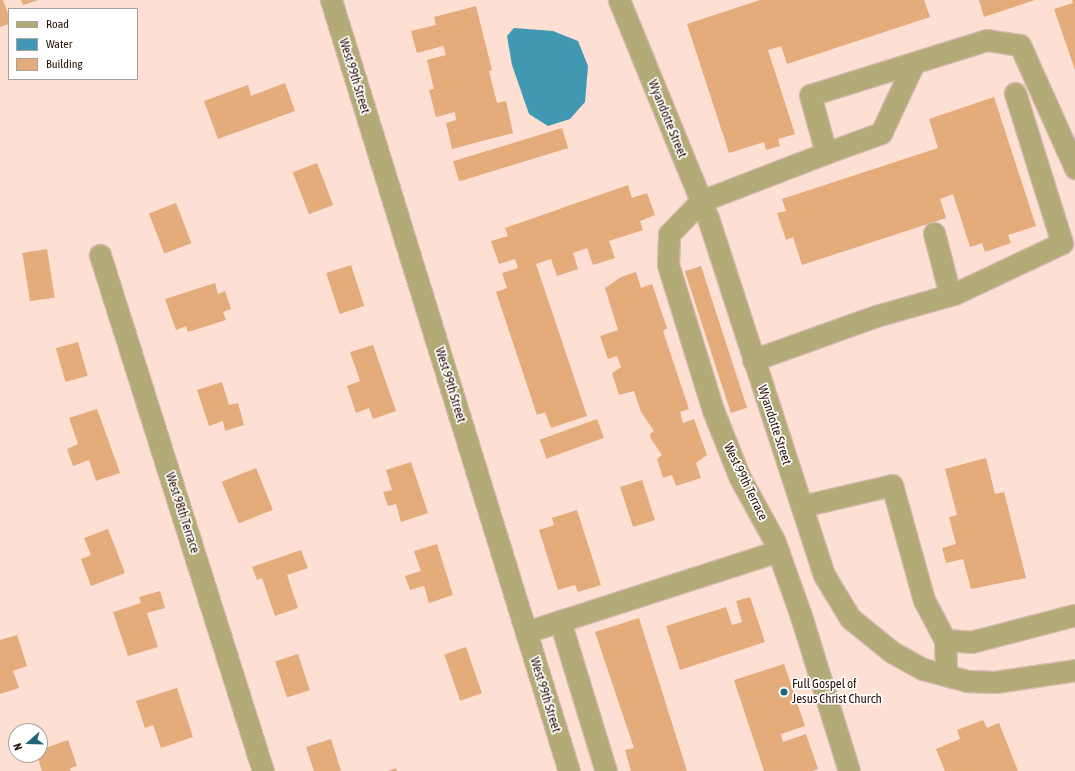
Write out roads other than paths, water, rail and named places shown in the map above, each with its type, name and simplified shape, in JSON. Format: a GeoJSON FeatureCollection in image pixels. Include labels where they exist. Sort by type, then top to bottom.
{"type":"FeatureCollection","features":[{"type":"Feature","properties":{"kind":"street","name":"West 99th Street"},"geometry":{"type":"LineString","coordinates":[[330,0],[569,771]]}},
{"type":"Feature","properties":{"kind":"street","name":"Wyandotte Street"},"geometry":{"type":"LineString","coordinates":[[618,0],[701,201],[824,575],[850,618],[892,652],[923,669],[967,681],[995,682],[1075,670]]}},
{"type":"Feature","properties":{"kind":"street"},"geometry":{"type":"LineString","coordinates":[[826,153],[810,95],[913,65],[987,40],[1020,45],[1075,168]]}},
{"type":"Feature","properties":{"kind":"street"},"geometry":{"type":"LineString","coordinates":[[701,201],[882,133],[913,65]]}},
{"type":"Feature","properties":{"kind":"street"},"geometry":{"type":"LineString","coordinates":[[753,360],[876,316],[950,295],[1062,243],[1015,93]]}},
{"type":"Feature","properties":{"kind":"street","name":"West 99th Terrace"},"geometry":{"type":"LineString","coordinates":[[701,201],[670,234],[668,265],[713,410],[740,478],[778,552],[849,771]]}},
{"type":"Feature","properties":{"kind":"street"},"geometry":{"type":"LineString","coordinates":[[934,233],[950,295]]}},
{"type":"Feature","properties":{"kind":"street","name":"West 98th Terrace"},"geometry":{"type":"LineString","coordinates":[[100,255],[263,771]]}},
{"type":"Feature","properties":{"kind":"street"},"geometry":{"type":"LineString","coordinates":[[802,506],[892,485],[924,600],[945,640],[946,675]]}},
{"type":"Feature","properties":{"kind":"street"},"geometry":{"type":"LineString","coordinates":[[526,632],[778,552]]}},
{"type":"Feature","properties":{"kind":"street"},"geometry":{"type":"LineString","coordinates":[[945,640],[971,642],[1075,615]]}},
{"type":"Feature","properties":{"kind":"street"},"geometry":{"type":"LineString","coordinates":[[560,620],[606,771]]}},
{"type":"Feature","properties":{"kind":"water"},"geometry":{"type":"Polygon","coordinates":[[[514,28],[553,31],[578,41],[588,66],[585,102],[570,119],[548,126],[529,114],[512,65],[507,36],[514,28]]]}},
{"type":"Feature","properties":{"kind":"place","name":"Full Gospel of Jesus Christ Church"},"geometry":{"type":"Point","coordinates":[784,692]}}]}
